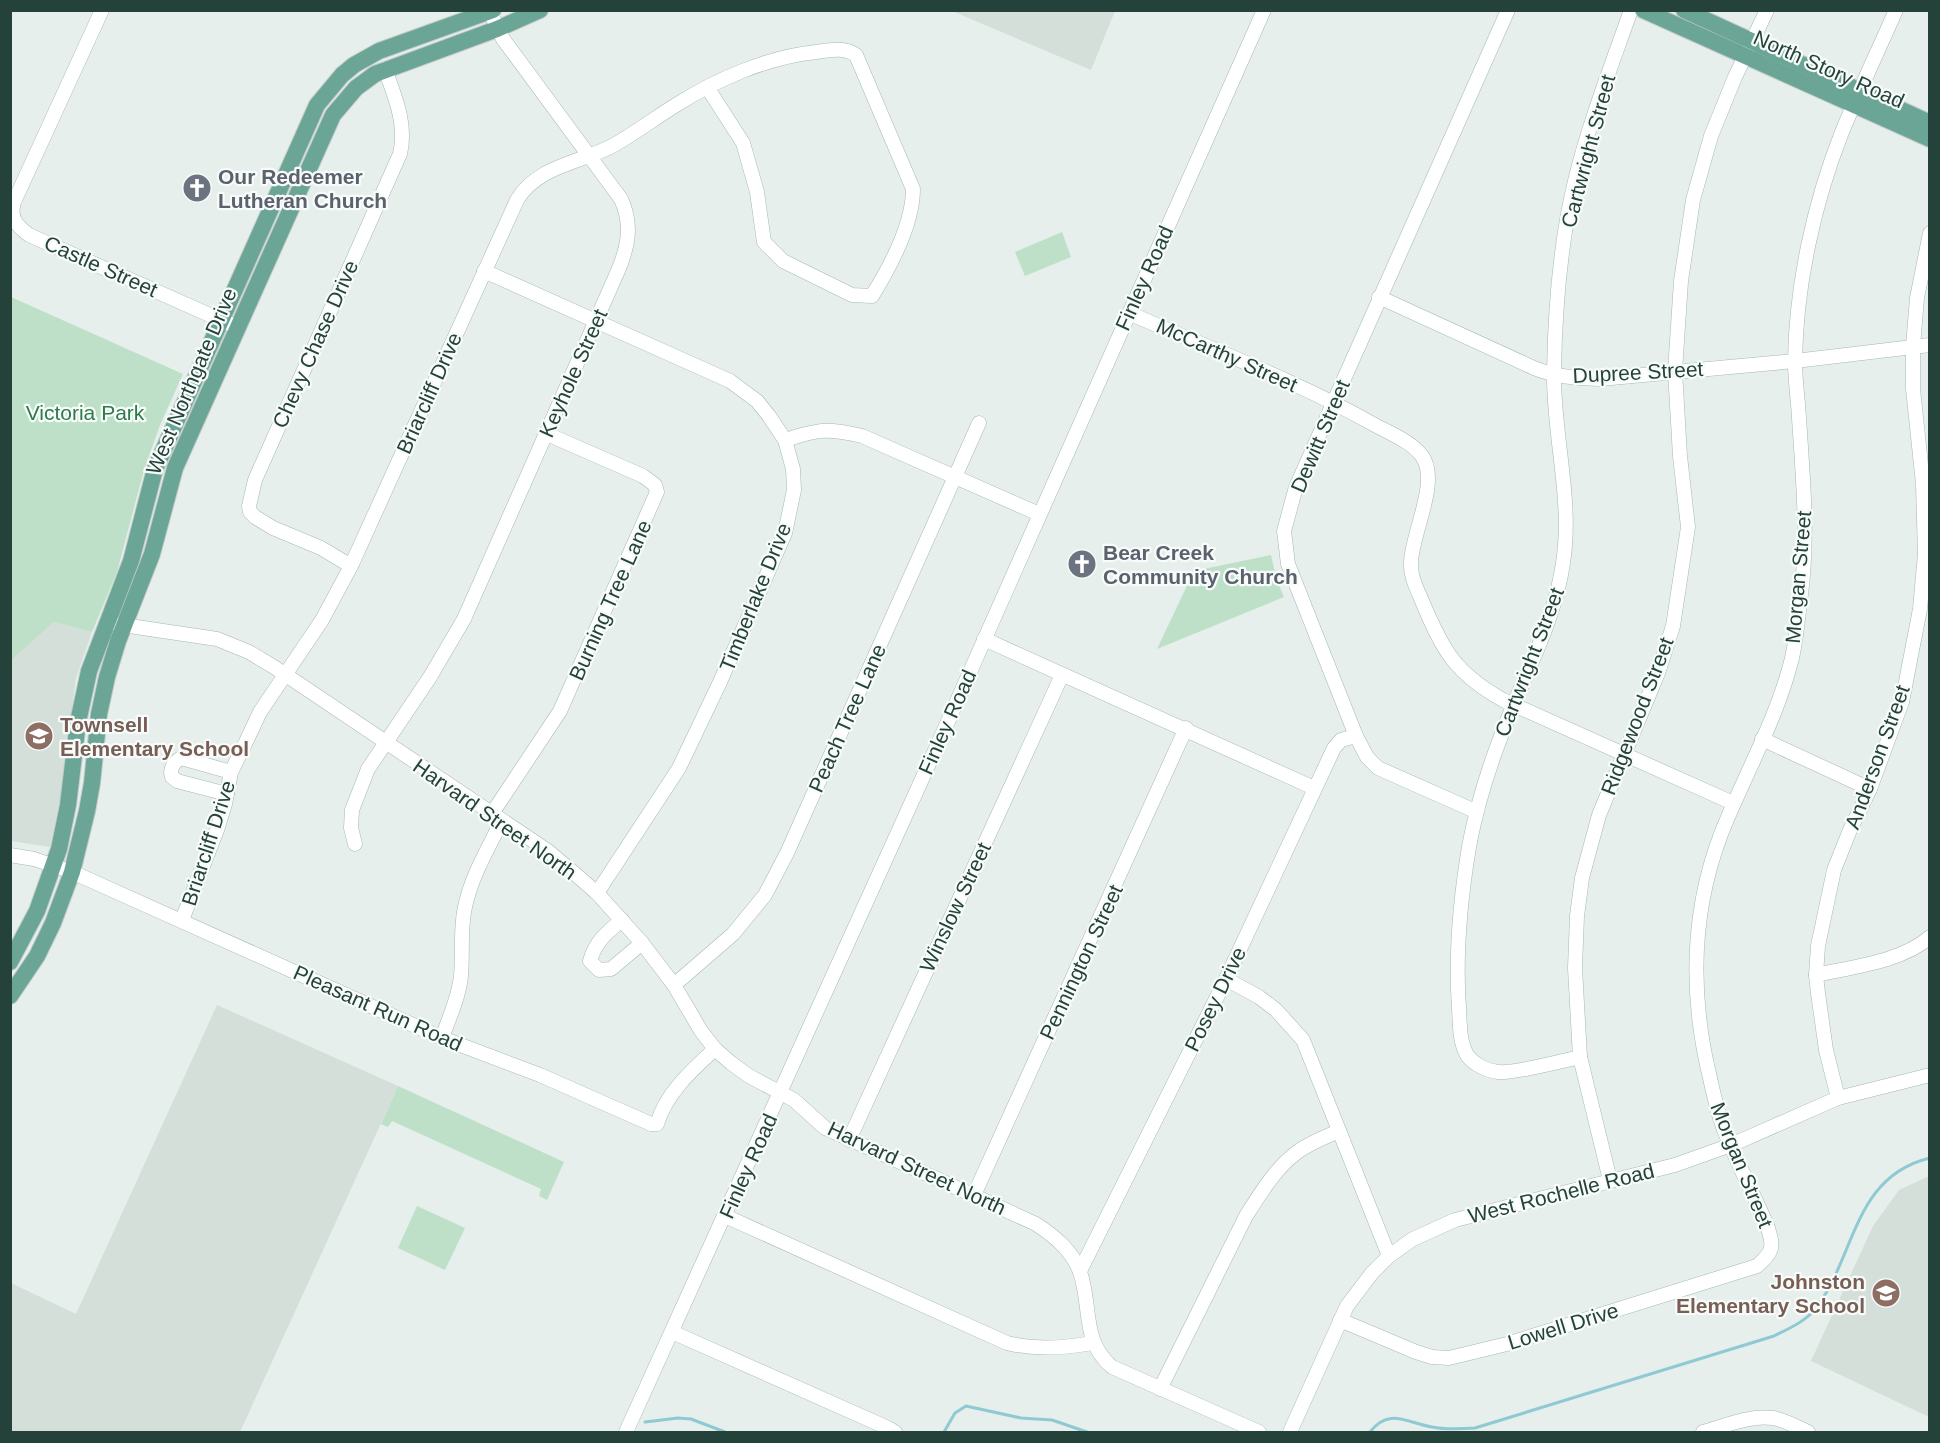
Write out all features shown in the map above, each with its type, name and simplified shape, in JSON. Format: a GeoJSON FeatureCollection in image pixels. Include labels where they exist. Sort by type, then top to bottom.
{"type":"FeatureCollection","features":[{"type":"Feature","properties":{"kind":"main road","name":"West Northgate Drive"},"geometry":{"type":"LineString","coordinates":[[10,996],[28,972],[46,938],[72,872],[92,783],[99,714],[107,677],[146,571],[179,456],[333,114],[343,101],[367,79],[385,69],[497,29],[540,10]]}},
{"type":"Feature","properties":{"kind":"main road","name":"North Story Road"},"geometry":{"type":"LineString","coordinates":[[1643,10],[1749,49],[1857,99],[1929,139]]}},
{"type":"Feature","properties":{"kind":"main road","name":"North Story Road"},"geometry":{"type":"LineString","coordinates":[[1684,10],[1749,49]]}},
{"type":"Feature","properties":{"kind":"main road","name":"West Northgate Drive"},"geometry":{"type":"LineString","coordinates":[[10,962],[37,911],[53,865],[66,820],[78,722],[89,670],[131,561],[155,469],[317,105],[354,65],[379,51],[492,11]]}},
{"type":"Feature","properties":{"kind":"main road","name":"North Story Road"},"geometry":{"type":"LineString","coordinates":[[1857,99],[1929,123]]}},
{"type":"Feature","properties":{"kind":"main road"},"geometry":{"type":"LineString","coordinates":[[299,143],[316,150]]}},
{"type":"Feature","properties":{"kind":"street","name":"Castle Street"},"geometry":{"type":"LineString","coordinates":[[102,10],[14,202],[13,217],[20,229],[29,235],[237,327]]}},
{"type":"Feature","properties":{"kind":"street","name":"Finley Road"},"geometry":{"type":"LineString","coordinates":[[626,1432],[942,735],[1264,10]]}},
{"type":"Feature","properties":{"kind":"street","name":"Dewitt Street"},"geometry":{"type":"LineString","coordinates":[[1475,811],[1378,768],[1367,758],[1356,736],[1288,564],[1284,531],[1296,487],[1508,10]]}},
{"type":"Feature","properties":{"kind":"street","name":"Cartwright Street"},"geometry":{"type":"LineString","coordinates":[[1580,1057],[1501,1073],[1488,1070],[1474,1062],[1467,1054],[1461,1039],[1456,967],[1461,894],[1475,811],[1496,747],[1557,598],[1564,561],[1566,515],[1554,376],[1556,297],[1571,200],[1599,100],[1631,10]]}},
{"type":"Feature","properties":{"kind":"street","name":"Ridgewood Street"},"geometry":{"type":"LineString","coordinates":[[1610,1180],[1580,1057],[1575,968],[1577,916],[1582,878],[1599,815],[1658,673],[1673,626],[1688,527],[1680,456],[1675,371],[1681,281],[1693,200],[1711,135],[1767,10]]}},
{"type":"Feature","properties":{"kind":"street","name":"Morgan Street"},"geometry":{"type":"LineString","coordinates":[[1772,1240],[1724,1130],[1704,1051],[1697,1012],[1695,972],[1701,911],[1707,878],[1719,839],[1783,687],[1792,658],[1804,562],[1806,518],[1795,361],[1809,241],[1821,194],[1841,134],[1896,10]]}},
{"type":"Feature","properties":{"kind":"street","name":"Keyhole Street"},"geometry":{"type":"LineString","coordinates":[[355,844],[351,828],[352,810],[368,769],[430,677],[464,619],[623,259],[629,233],[626,209],[621,199],[497,29],[492,11]]}},
{"type":"Feature","properties":{"kind":"street","name":"Briarcliff Drive"},"geometry":{"type":"LineString","coordinates":[[182,920],[217,830],[231,772],[260,712],[322,620],[351,566],[517,200],[524,189],[536,178],[612,146],[676,104],[707,87],[754,67],[807,53],[833,50],[851,51],[856,55],[913,189],[908,222],[872,296],[852,295],[783,261],[764,242],[757,192],[743,143],[707,87]]}},
{"type":"Feature","properties":{"kind":"street","name":"Chevy Chase Drive"},"geometry":{"type":"LineString","coordinates":[[351,566],[321,548],[262,522],[250,512],[249,506],[255,480],[400,154],[402,120],[385,69]]}},
{"type":"Feature","properties":{"kind":"street","name":"Anderson Street"},"geometry":{"type":"LineString","coordinates":[[1838,1098],[1826,1050],[1816,975],[1818,946],[1834,870],[1870,789],[1902,702],[1920,609],[1925,555],[1923,484],[1913,389],[1913,346],[1917,298],[1929,233]]}},
{"type":"Feature","properties":{"kind":"street","name":"Timberlake Drive"},"geometry":{"type":"LineString","coordinates":[[484,271],[730,381],[757,402],[769,416],[785,440],[793,469],[795,490],[785,532],[720,682],[679,768],[597,893]]}},
{"type":"Feature","properties":{"kind":"street","name":"Dupree Street"},"geometry":{"type":"LineString","coordinates":[[1379,297],[1554,376],[1600,379],[1795,361],[1929,345]]}},
{"type":"Feature","properties":{"kind":"street","name":"McCarthy Street"},"geometry":{"type":"LineString","coordinates":[[1129,313],[1334,402],[1417,450],[1426,463],[1428,482],[1411,562],[1413,577],[1433,627],[1446,652],[1471,680],[1488,692],[1514,705],[1733,803]]}},
{"type":"Feature","properties":{"kind":"street","name":"Peach Tree Lane"},"geometry":{"type":"LineString","coordinates":[[674,985],[733,934],[765,895],[787,853],[979,423]]}},
{"type":"Feature","properties":{"kind":"street"},"geometry":{"type":"LineString","coordinates":[[785,440],[810,432],[832,429],[862,436],[1039,514]]}},
{"type":"Feature","properties":{"kind":"street","name":"Burning Tree Lane"},"geometry":{"type":"LineString","coordinates":[[442,1038],[461,979],[462,922],[465,904],[496,818],[560,711],[657,492],[655,485],[643,476],[547,434]]}},
{"type":"Feature","properties":{"kind":"street","name":"Harvard Street North"},"geometry":{"type":"LineString","coordinates":[[106,622],[217,639],[249,652],[548,851],[597,893],[642,943],[674,985],[701,1031],[715,1049],[749,1076],[794,1100],[825,1128],[1036,1224],[1053,1235],[1067,1249],[1080,1271],[1092,1343],[1103,1360],[1112,1367],[1259,1432]]}},
{"type":"Feature","properties":{"kind":"street"},"geometry":{"type":"LineString","coordinates":[[984,639],[1314,788]]}},
{"type":"Feature","properties":{"kind":"street","name":"Winslow Street"},"geometry":{"type":"LineString","coordinates":[[849,1140],[1062,675]]}},
{"type":"Feature","properties":{"kind":"street","name":"Pennington Street"},"geometry":{"type":"LineString","coordinates":[[974,1195],[1186,729]]}},
{"type":"Feature","properties":{"kind":"street","name":"Posey Drive"},"geometry":{"type":"LineString","coordinates":[[1080,1271],[1226,979],[1334,748],[1341,740],[1356,736]]}},
{"type":"Feature","properties":{"kind":"street"},"geometry":{"type":"LineString","coordinates":[[1762,739],[1870,789]]}},
{"type":"Feature","properties":{"kind":"street"},"geometry":{"type":"LineString","coordinates":[[227,794],[177,781],[172,777],[171,769],[181,758],[231,772]]}},
{"type":"Feature","properties":{"kind":"street","name":"Pleasant Run Road"},"geometry":{"type":"LineString","coordinates":[[10,855],[34,859],[72,872],[442,1038],[540,1075],[651,1124],[657,1124],[666,1102],[690,1072],[715,1049]]}},
{"type":"Feature","properties":{"kind":"street"},"geometry":{"type":"LineString","coordinates":[[622,920],[605,933],[593,948],[590,961],[599,970],[611,969],[642,943]]}},
{"type":"Feature","properties":{"kind":"street"},"geometry":{"type":"LineString","coordinates":[[1816,975],[1902,955],[1929,937]]}},
{"type":"Feature","properties":{"kind":"street"},"geometry":{"type":"LineString","coordinates":[[1226,979],[1276,1010],[1303,1040],[1389,1256]]}},
{"type":"Feature","properties":{"kind":"street","name":"West Rochelle Road"},"geometry":{"type":"LineString","coordinates":[[1290,1432],[1340,1320],[1357,1292],[1389,1256],[1413,1239],[1455,1220],[1675,1165],[1731,1144],[1838,1098],[1929,1075]]}},
{"type":"Feature","properties":{"kind":"street"},"geometry":{"type":"LineString","coordinates":[[1160,1389],[1246,1216],[1259,1195],[1278,1170],[1297,1152],[1339,1131]]}},
{"type":"Feature","properties":{"kind":"street"},"geometry":{"type":"LineString","coordinates":[[725,1216],[1007,1343],[1022,1347],[1092,1343]]}},
{"type":"Feature","properties":{"kind":"street","name":"Lowell Drive"},"geometry":{"type":"LineString","coordinates":[[1340,1320],[1416,1352],[1432,1357],[1449,1358],[1507,1344],[1757,1266],[1769,1256],[1772,1250],[1772,1240]]}},
{"type":"Feature","properties":{"kind":"street"},"geometry":{"type":"LineString","coordinates":[[672,1332],[895,1432]]}},
{"type":"Feature","properties":{"kind":"street"},"geometry":{"type":"LineString","coordinates":[[1703,1432],[1761,1417],[1781,1420],[1808,1432]]}},
{"type":"Feature","properties":{"kind":"shaded area"},"geometry":{"type":"Polygon","coordinates":[[[952,11],[1115,11],[1091,70],[952,11]]]}},
{"type":"Feature","properties":{"kind":"shaded area","name":"Townsell Elementary School"},"geometry":{"type":"Polygon","coordinates":[[[54,622],[92,632],[76,678],[60,799],[50,847],[11,841],[10,660],[54,622]]]}},
{"type":"Feature","properties":{"kind":"shaded area"},"geometry":{"type":"Polygon","coordinates":[[[217,1005],[398,1086],[240,1432],[11,1432],[11,1283],[76,1314],[217,1005]]]}},
{"type":"Feature","properties":{"kind":"shaded area","name":"Johnston Elementary School"},"geometry":{"type":"Polygon","coordinates":[[[1929,1176],[1929,1417],[1811,1361],[1873,1226],[1899,1190],[1929,1176]]]}},
{"type":"Feature","properties":{"kind":"green space"},"geometry":{"type":"Polygon","coordinates":[[[1062,232],[1071,257],[1025,276],[1015,252],[1062,232]]]}},
{"type":"Feature","properties":{"kind":"green space","name":"Victoria Park"},"geometry":{"type":"Polygon","coordinates":[[[11,297],[183,374],[160,425],[144,470],[117,572],[92,632],[54,622],[11,660],[11,297]]]}},
{"type":"Feature","properties":{"kind":"green space"},"geometry":{"type":"Polygon","coordinates":[[[1271,555],[1277,581],[1284,597],[1157,649],[1194,571],[1271,555]]]}},
{"type":"Feature","properties":{"kind":"green space"},"geometry":{"type":"Polygon","coordinates":[[[398,1086],[564,1162],[547,1200],[539,1196],[541,1189],[392,1121],[388,1127],[381,1124],[398,1086]]]}},
{"type":"Feature","properties":{"kind":"green space"},"geometry":{"type":"Polygon","coordinates":[[[417,1206],[465,1228],[445,1270],[398,1248],[417,1206]]]}},
{"type":"Feature","properties":{"kind":"waterway"},"geometry":{"type":"LineString","coordinates":[[1370,1432],[1377,1424],[1391,1418],[1443,1429],[1475,1428],[1774,1336],[1793,1327],[1805,1319],[1819,1304],[1872,1198],[1886,1181],[1905,1167],[1930,1158]]}},
{"type":"Feature","properties":{"kind":"waterway"},"geometry":{"type":"LineString","coordinates":[[944,1432],[955,1413],[966,1406],[1021,1418],[1052,1420],[1087,1432]]}},
{"type":"Feature","properties":{"kind":"waterway"},"geometry":{"type":"LineString","coordinates":[[645,1422],[678,1418],[691,1419],[725,1432]]}},
{"type":"Feature","properties":{"kind":"place","name":"Our Redeemer Lutheran Church"},"geometry":{"type":"Point","coordinates":[197,188]}},
{"type":"Feature","properties":{"kind":"place","name":"Bear Creek Community Church"},"geometry":{"type":"Point","coordinates":[1082,564]}},
{"type":"Feature","properties":{"kind":"place","name":"Townsell Elementary School"},"geometry":{"type":"Point","coordinates":[39,736]}},
{"type":"Feature","properties":{"kind":"place","name":"Johnston Elementary School"},"geometry":{"type":"Point","coordinates":[1886,1293]}}]}
